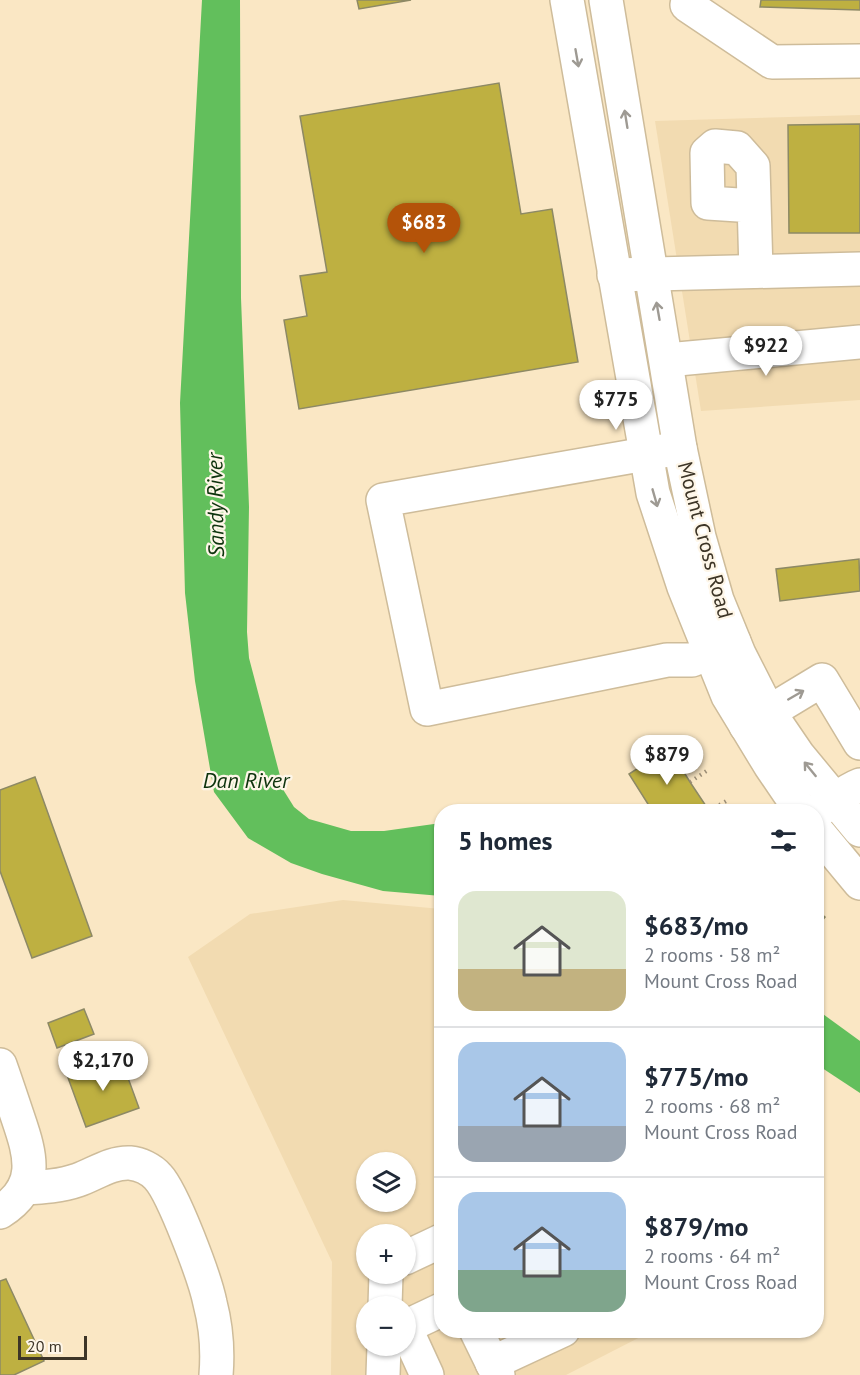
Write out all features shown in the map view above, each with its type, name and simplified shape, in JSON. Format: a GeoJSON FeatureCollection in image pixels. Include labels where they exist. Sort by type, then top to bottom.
{"type":"FeatureCollection","features":[{"type":"Feature","properties":{"kind":"main road","name":"Mount Cross Road"},"geometry":{"type":"LineString","coordinates":[[567,0],[653,493],[684,586],[722,647]]}},
{"type":"Feature","properties":{"kind":"main road","name":"Mount Cross Road"},"geometry":{"type":"LineString","coordinates":[[606,0],[680,448],[699,537],[717,600],[728,696],[757,718],[798,755],[860,830]]}},
{"type":"Feature","properties":{"kind":"main road"},"geometry":{"type":"LineString","coordinates":[[687,0],[687,5],[772,62],[860,61]]}},
{"type":"Feature","properties":{"kind":"main road"},"geometry":{"type":"LineString","coordinates":[[754,206],[756,271]]}},
{"type":"Feature","properties":{"kind":"main road"},"geometry":{"type":"LineString","coordinates":[[614,275],[860,269]]}},
{"type":"Feature","properties":{"kind":"main road"},"geometry":{"type":"LineString","coordinates":[[667,360],[860,342]]}},
{"type":"Feature","properties":{"kind":"main road"},"geometry":{"type":"LineString","coordinates":[[680,448],[383,500],[427,709],[667,660],[692,660],[722,647]]}},
{"type":"Feature","properties":{"kind":"main road"},"geometry":{"type":"LineString","coordinates":[[757,718],[822,680],[860,743]]}},
{"type":"Feature","properties":{"kind":"main road","name":"Mount Cross Road"},"geometry":{"type":"LineString","coordinates":[[757,718],[798,804]]}},
{"type":"Feature","properties":{"kind":"main road"},"geometry":{"type":"LineString","coordinates":[[824,838],[855,870]]}},
{"type":"Feature","properties":{"kind":"main road"},"geometry":{"type":"LineString","coordinates":[[0,1065],[29,1151],[30,1169],[24,1188],[11,1205],[0,1212]]}},
{"type":"Feature","properties":{"kind":"main road"},"geometry":{"type":"LineString","coordinates":[[24,1188],[48,1187],[77,1180],[116,1164],[131,1163],[146,1167],[158,1177],[192,1249],[210,1302],[216,1337],[216,1375]]}},
{"type":"Feature","properties":{"kind":"main road"},"geometry":{"type":"LineString","coordinates":[[416,1252],[434,1244]]}},
{"type":"Feature","properties":{"kind":"main road"},"geometry":{"type":"LineString","coordinates":[[416,1322],[434,1313]]}},
{"type":"Feature","properties":{"kind":"main road"},"geometry":{"type":"LineString","coordinates":[[480,1338],[495,1369],[549,1338]]}},
{"type":"Feature","properties":{"kind":"main road"},"geometry":{"type":"LineString","coordinates":[[416,1351],[427,1375]]}},
{"type":"Feature","properties":{"kind":"main road"},"geometry":{"type":"LineString","coordinates":[[384,1356],[384,1375]]}},
{"type":"Feature","properties":{"kind":"path"},"geometry":{"type":"LineString","coordinates":[[690,782],[708,770]]}},
{"type":"Feature","properties":{"kind":"path"},"geometry":{"type":"LineString","coordinates":[[721,804],[728,800]]}},
{"type":"Feature","properties":{"kind":"shaded area"},"geometry":{"type":"Polygon","coordinates":[[[860,115],[860,400],[701,411],[655,121],[860,115]]]}},
{"type":"Feature","properties":{"kind":"shaded area"},"geometry":{"type":"Polygon","coordinates":[[[343,900],[434,908],[434,1338],[638,1338],[566,1375],[331,1375],[332,1262],[188,957],[250,914],[343,900]]]}},
{"type":"Feature","properties":{"kind":"water","name":"Dan River"},"geometry":{"type":"Polygon","coordinates":[[[202,0],[240,0],[241,298],[249,507],[247,632],[249,658],[284,791],[294,807],[309,819],[351,831],[384,831],[434,824],[434,895],[383,891],[291,863],[248,838],[214,792],[195,681],[185,593],[180,403],[202,0]]]}},
{"type":"Feature","properties":{"kind":"water"},"geometry":{"type":"Polygon","coordinates":[[[824,1015],[860,1041],[860,1093],[824,1069],[824,1015]]]}},
{"type":"Feature","properties":{"kind":"building"},"geometry":{"type":"Polygon","coordinates":[[[357,0],[411,0],[359,9],[357,0]]]}},
{"type":"Feature","properties":{"kind":"building"},"geometry":{"type":"Polygon","coordinates":[[[761,0],[860,0],[860,10],[760,7],[761,0]]]}},
{"type":"Feature","properties":{"kind":"building"},"geometry":{"type":"Polygon","coordinates":[[[499,83],[521,214],[552,209],[578,362],[299,409],[284,320],[307,316],[300,276],[327,272],[300,116],[499,83]]]}},
{"type":"Feature","properties":{"kind":"building"},"geometry":{"type":"Polygon","coordinates":[[[860,124],[860,233],[789,233],[788,125],[860,124]]]}},
{"type":"Feature","properties":{"kind":"building"},"geometry":{"type":"Polygon","coordinates":[[[859,559],[860,591],[780,601],[776,569],[859,559]]]}},
{"type":"Feature","properties":{"kind":"building"},"geometry":{"type":"Polygon","coordinates":[[[669,748],[705,804],[648,804],[629,774],[669,748]]]}},
{"type":"Feature","properties":{"kind":"building"},"geometry":{"type":"Polygon","coordinates":[[[35,777],[92,936],[32,958],[0,871],[0,790],[35,777]]]}},
{"type":"Feature","properties":{"kind":"building"},"geometry":{"type":"Polygon","coordinates":[[[84,1009],[94,1034],[57,1048],[48,1023],[84,1009]]]}},
{"type":"Feature","properties":{"kind":"building"},"geometry":{"type":"Polygon","coordinates":[[[120,1056],[139,1108],[86,1127],[67,1075],[120,1056]]]}},
{"type":"Feature","properties":{"kind":"building"},"geometry":{"type":"Polygon","coordinates":[[[6,1279],[44,1361],[14,1375],[0,1375],[0,1281],[6,1279]]]}},
{"type":"Feature","properties":{"kind":"water label","name":"Sandy River"},"geometry":{"type":"Point","coordinates":[215,505]}}]}
